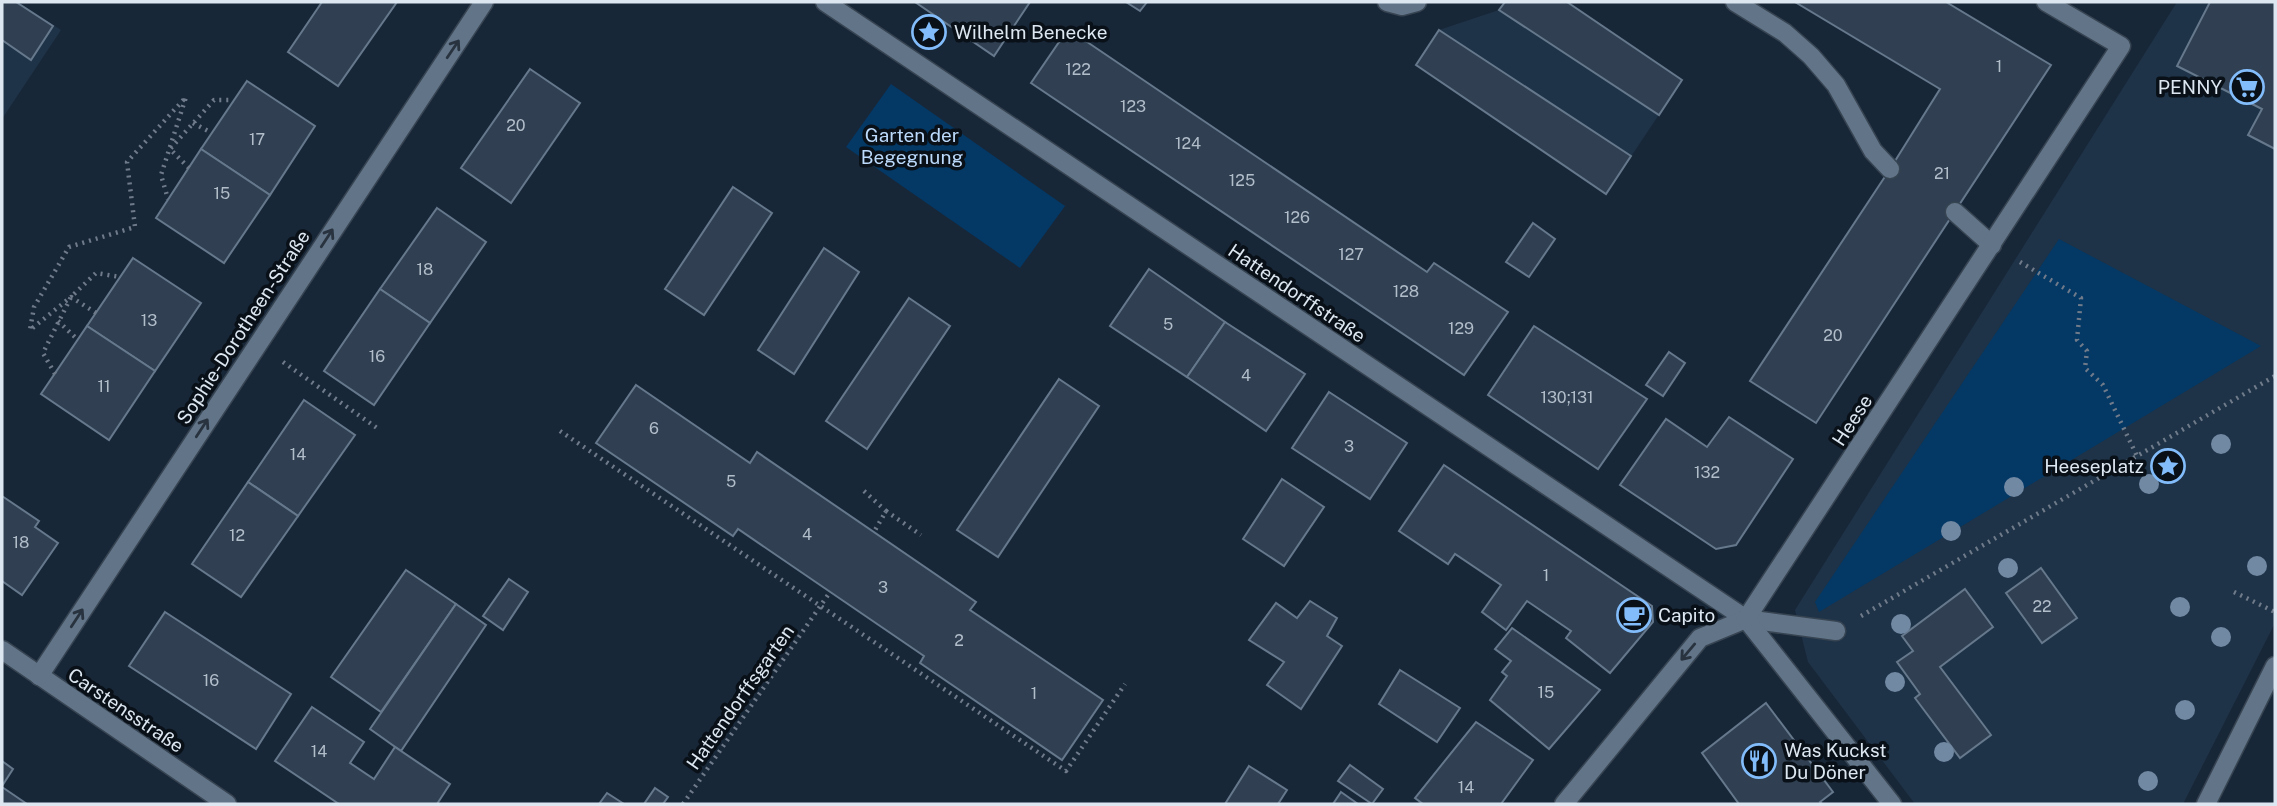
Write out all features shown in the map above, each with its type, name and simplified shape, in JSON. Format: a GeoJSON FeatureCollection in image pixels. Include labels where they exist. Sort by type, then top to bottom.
{"type":"FeatureCollection","features":[{"type":"Feature","properties":{"kind":"street","name":"Sophie-Dorotheen-Straße"},"geometry":{"type":"LineString","coordinates":[[39,676],[484,2]]}},
{"type":"Feature","properties":{"kind":"street","name":"Hattendorffstraße"},"geometry":{"type":"LineString","coordinates":[[825,2],[1746,619]]}},
{"type":"Feature","properties":{"kind":"street"},"geometry":{"type":"LineString","coordinates":[[1387,2],[1402,6],[1417,2]]}},
{"type":"Feature","properties":{"kind":"street"},"geometry":{"type":"LineString","coordinates":[[1735,2],[1785,33],[1811,56],[1836,85],[1873,150],[1891,169]]}},
{"type":"Feature","properties":{"kind":"street","name":"Heese"},"geometry":{"type":"LineString","coordinates":[[1746,619],[2121,46],[2046,2]]}},
{"type":"Feature","properties":{"kind":"street"},"geometry":{"type":"LineString","coordinates":[[1955,212],[1992,245]]}},
{"type":"Feature","properties":{"kind":"street"},"geometry":{"type":"LineString","coordinates":[[1564,804],[1700,638],[1746,619],[1836,631]]}},
{"type":"Feature","properties":{"kind":"street"},"geometry":{"type":"LineString","coordinates":[[1746,619],[1892,804]]}},
{"type":"Feature","properties":{"kind":"street","name":"Carstensstraße"},"geometry":{"type":"LineString","coordinates":[[2,650],[227,804]]}},
{"type":"Feature","properties":{"kind":"street"},"geometry":{"type":"LineString","coordinates":[[2206,804],[2275,666]]}},
{"type":"Feature","properties":{"kind":"path"},"geometry":{"type":"LineString","coordinates":[[120,277],[96,273],[30,330],[34,307],[69,247],[135,227],[127,162],[186,97],[162,175],[168,199]]}},
{"type":"Feature","properties":{"kind":"path"},"geometry":{"type":"LineString","coordinates":[[170,149],[214,100],[233,100]]}},
{"type":"Feature","properties":{"kind":"path"},"geometry":{"type":"LineString","coordinates":[[193,123],[212,133]]}},
{"type":"Feature","properties":{"kind":"path"},"geometry":{"type":"LineString","coordinates":[[170,149],[189,168]]}},
{"type":"Feature","properties":{"kind":"path"},"geometry":{"type":"LineString","coordinates":[[1992,245],[2081,298],[2077,340],[2087,351],[2085,368],[2103,385],[2137,456]]}},
{"type":"Feature","properties":{"kind":"path"},"geometry":{"type":"LineString","coordinates":[[71,297],[96,313]]}},
{"type":"Feature","properties":{"kind":"path"},"geometry":{"type":"LineString","coordinates":[[55,374],[43,353],[71,297]]}},
{"type":"Feature","properties":{"kind":"path"},"geometry":{"type":"LineString","coordinates":[[58,321],[78,340]]}},
{"type":"Feature","properties":{"kind":"path"},"geometry":{"type":"LineString","coordinates":[[257,344],[377,428]]}},
{"type":"Feature","properties":{"kind":"path"},"geometry":{"type":"LineString","coordinates":[[1836,631],[2275,376]]}},
{"type":"Feature","properties":{"kind":"path"},"geometry":{"type":"LineString","coordinates":[[560,431],[1066,771],[1125,684]]}},
{"type":"Feature","properties":{"kind":"path"},"geometry":{"type":"LineString","coordinates":[[864,491],[886,511],[921,535]]}},
{"type":"Feature","properties":{"kind":"path"},"geometry":{"type":"LineString","coordinates":[[874,532],[886,511]]}},
{"type":"Feature","properties":{"kind":"path","name":"Hattendorffsgarten"},"geometry":{"type":"LineString","coordinates":[[683,804],[830,592]]}},
{"type":"Feature","properties":{"kind":"path"},"geometry":{"type":"LineString","coordinates":[[2234,592],[2275,612]]}},
{"type":"Feature","properties":{"kind":"shaded area"},"geometry":{"type":"Polygon","coordinates":[[[2,2],[18,2],[61,30],[2,119],[2,2]]]}},
{"type":"Feature","properties":{"kind":"shaded area"},"geometry":{"type":"Polygon","coordinates":[[[1505,2],[1567,2],[1682,80],[1606,194],[1416,65],[1439,30],[1499,10],[1505,2]]]}},
{"type":"Feature","properties":{"kind":"shaded area"},"geometry":{"type":"Polygon","coordinates":[[[2177,2],[2275,2],[2275,623],[2183,804],[1915,804],[1808,662],[1795,610],[2177,2]]]}},
{"type":"Feature","properties":{"kind":"green space","name":"Garten der Begegnung"},"geometry":{"type":"Polygon","coordinates":[[[891,84],[1065,206],[1020,268],[846,147],[891,84]]]}},
{"type":"Feature","properties":{"kind":"green space"},"geometry":{"type":"Polygon","coordinates":[[[2059,239],[2261,346],[1819,612],[1815,602],[2059,239]]]}},
{"type":"Feature","properties":{"kind":"building"},"geometry":{"type":"Polygon","coordinates":[[[2,2],[16,2],[53,26],[31,60],[2,40],[2,2]]]}},
{"type":"Feature","properties":{"kind":"building"},"geometry":{"type":"Polygon","coordinates":[[[322,2],[397,2],[338,86],[288,52],[322,2]]]}},
{"type":"Feature","properties":{"kind":"building"},"geometry":{"type":"Polygon","coordinates":[[[915,2],[1030,2],[994,56],[915,2]]]}},
{"type":"Feature","properties":{"kind":"building"},"geometry":{"type":"Polygon","coordinates":[[[1126,2],[1147,2],[1140,11],[1126,2]]]}},
{"type":"Feature","properties":{"kind":"building"},"geometry":{"type":"Polygon","coordinates":[[[1505,2],[1567,2],[1682,80],[1659,115],[1499,10],[1505,2]]]}},
{"type":"Feature","properties":{"kind":"building"},"geometry":{"type":"Polygon","coordinates":[[[1795,2],[1946,2],[2051,65],[1816,423],[1750,381],[1940,89],[1795,2]]]}},
{"type":"Feature","properties":{"kind":"building","name":"PENNY"},"geometry":{"type":"Polygon","coordinates":[[[2210,2],[2275,2],[2275,149],[2248,135],[2262,109],[2177,66],[2210,2]]]}},
{"type":"Feature","properties":{"kind":"building"},"geometry":{"type":"Polygon","coordinates":[[[1068,29],[1427,272],[1434,263],[1508,312],[1464,375],[1031,83],[1068,29]]]}},
{"type":"Feature","properties":{"kind":"building"},"geometry":{"type":"Polygon","coordinates":[[[1439,30],[1631,156],[1606,194],[1416,65],[1439,30]]]}},
{"type":"Feature","properties":{"kind":"building"},"geometry":{"type":"Polygon","coordinates":[[[530,69],[580,103],[511,203],[461,168],[530,69]]]}},
{"type":"Feature","properties":{"kind":"building"},"geometry":{"type":"Polygon","coordinates":[[[247,81],[315,126],[270,195],[201,149],[247,81]]]}},
{"type":"Feature","properties":{"kind":"building"},"geometry":{"type":"Polygon","coordinates":[[[201,149],[270,195],[224,263],[156,218],[201,149]]]}},
{"type":"Feature","properties":{"kind":"building"},"geometry":{"type":"Polygon","coordinates":[[[733,187],[772,213],[704,315],[665,289],[733,187]]]}},
{"type":"Feature","properties":{"kind":"building"},"geometry":{"type":"Polygon","coordinates":[[[437,208],[486,242],[430,323],[380,289],[437,208]]]}},
{"type":"Feature","properties":{"kind":"building"},"geometry":{"type":"Polygon","coordinates":[[[1533,223],[1555,239],[1529,277],[1506,262],[1533,223]]]}},
{"type":"Feature","properties":{"kind":"building"},"geometry":{"type":"Polygon","coordinates":[[[824,248],[859,272],[794,374],[758,350],[824,248]]]}},
{"type":"Feature","properties":{"kind":"building"},"geometry":{"type":"Polygon","coordinates":[[[133,258],[201,303],[155,371],[87,326],[133,258]]]}},
{"type":"Feature","properties":{"kind":"building"},"geometry":{"type":"Polygon","coordinates":[[[1149,269],[1225,322],[1187,377],[1110,326],[1149,269]]]}},
{"type":"Feature","properties":{"kind":"building"},"geometry":{"type":"Polygon","coordinates":[[[380,289],[430,323],[374,405],[324,371],[380,289]]]}},
{"type":"Feature","properties":{"kind":"building"},"geometry":{"type":"Polygon","coordinates":[[[909,298],[950,326],[867,449],[826,421],[909,298]]]}},
{"type":"Feature","properties":{"kind":"building"},"geometry":{"type":"Polygon","coordinates":[[[1225,322],[1305,374],[1266,431],[1187,377],[1225,322]]]}},
{"type":"Feature","properties":{"kind":"building"},"geometry":{"type":"Polygon","coordinates":[[[87,326],[155,371],[109,440],[41,394],[87,326]]]}},
{"type":"Feature","properties":{"kind":"building"},"geometry":{"type":"Polygon","coordinates":[[[1534,326],[1647,399],[1598,469],[1488,395],[1534,326]]]}},
{"type":"Feature","properties":{"kind":"building"},"geometry":{"type":"Polygon","coordinates":[[[1669,352],[1685,363],[1663,396],[1646,385],[1669,352]]]}},
{"type":"Feature","properties":{"kind":"building"},"geometry":{"type":"Polygon","coordinates":[[[1059,379],[1099,406],[998,557],[957,530],[1059,379]]]}},
{"type":"Feature","properties":{"kind":"building"},"geometry":{"type":"Polygon","coordinates":[[[636,385],[750,463],[757,452],[976,602],[970,610],[1103,700],[1062,760],[920,663],[924,656],[738,529],[733,536],[596,443],[636,385]]]}},
{"type":"Feature","properties":{"kind":"building"},"geometry":{"type":"Polygon","coordinates":[[[1329,392],[1407,443],[1370,499],[1292,448],[1329,392]]]}},
{"type":"Feature","properties":{"kind":"building"},"geometry":{"type":"Polygon","coordinates":[[[304,400],[355,435],[298,516],[248,482],[304,400]]]}},
{"type":"Feature","properties":{"kind":"building"},"geometry":{"type":"Polygon","coordinates":[[[1729,417],[1793,459],[1736,545],[1716,549],[1620,485],[1666,419],[1707,447],[1729,417]]]}},
{"type":"Feature","properties":{"kind":"building"},"geometry":{"type":"Polygon","coordinates":[[[1444,465],[1652,606],[1653,622],[1610,673],[1566,638],[1571,631],[1527,601],[1506,630],[1482,612],[1501,585],[1455,554],[1448,564],[1399,531],[1444,465]]]}},
{"type":"Feature","properties":{"kind":"building"},"geometry":{"type":"Polygon","coordinates":[[[1282,479],[1324,507],[1284,566],[1243,539],[1282,479]]]}},
{"type":"Feature","properties":{"kind":"building"},"geometry":{"type":"Polygon","coordinates":[[[248,482],[298,516],[241,597],[192,564],[248,482]]]}},
{"type":"Feature","properties":{"kind":"building"},"geometry":{"type":"Polygon","coordinates":[[[2,496],[39,521],[35,527],[58,543],[22,595],[2,581],[2,496]]]}},
{"type":"Feature","properties":{"kind":"building"},"geometry":{"type":"Polygon","coordinates":[[[2041,568],[2077,618],[2042,643],[2006,593],[2041,568]]]}},
{"type":"Feature","properties":{"kind":"building"},"geometry":{"type":"Polygon","coordinates":[[[406,570],[456,604],[381,712],[331,677],[406,570]]]}},
{"type":"Feature","properties":{"kind":"building"},"geometry":{"type":"Polygon","coordinates":[[[509,579],[528,592],[503,630],[483,616],[509,579]]]}},
{"type":"Feature","properties":{"kind":"building"},"geometry":{"type":"Polygon","coordinates":[[[1965,589],[1993,627],[1940,667],[1991,735],[1960,758],[1915,698],[1920,694],[1897,662],[1913,651],[1902,636],[1965,589]]]}},
{"type":"Feature","properties":{"kind":"building"},"geometry":{"type":"Polygon","coordinates":[[[1310,601],[1337,618],[1327,636],[1342,646],[1301,709],[1267,685],[1284,662],[1249,640],[1276,603],[1297,618],[1310,601]]]}},
{"type":"Feature","properties":{"kind":"building"},"geometry":{"type":"Polygon","coordinates":[[[456,604],[486,625],[401,751],[370,729],[456,604]]]}},
{"type":"Feature","properties":{"kind":"building"},"geometry":{"type":"Polygon","coordinates":[[[165,612],[291,694],[256,749],[129,666],[165,612]]]}},
{"type":"Feature","properties":{"kind":"building"},"geometry":{"type":"Polygon","coordinates":[[[1512,628],[1600,690],[1549,749],[1490,700],[1507,676],[1502,672],[1511,661],[1495,649],[1512,628]]]}},
{"type":"Feature","properties":{"kind":"building"},"geometry":{"type":"Polygon","coordinates":[[[1400,670],[1460,708],[1437,742],[1379,704],[1400,670]]]}},
{"type":"Feature","properties":{"kind":"building"},"geometry":{"type":"Polygon","coordinates":[[[1766,703],[1833,792],[1820,802],[1822,804],[1739,804],[1702,753],[1766,703]]]}},
{"type":"Feature","properties":{"kind":"building"},"geometry":{"type":"Polygon","coordinates":[[[312,707],[364,742],[350,763],[374,779],[395,747],[450,784],[437,804],[339,804],[275,761],[312,707]]]}},
{"type":"Feature","properties":{"kind":"building"},"geometry":{"type":"Polygon","coordinates":[[[1476,722],[1533,760],[1501,804],[1423,804],[1415,798],[1476,722]]]}},
{"type":"Feature","properties":{"kind":"building"},"geometry":{"type":"Polygon","coordinates":[[[2,761],[13,769],[2,786],[2,761]]]}},
{"type":"Feature","properties":{"kind":"building"},"geometry":{"type":"Polygon","coordinates":[[[1350,765],[1383,789],[1372,804],[1338,781],[1350,765]]]}},
{"type":"Feature","properties":{"kind":"building"},"geometry":{"type":"Polygon","coordinates":[[[1249,766],[1287,790],[1278,804],[1225,804],[1249,766]]]}},
{"type":"Feature","properties":{"kind":"building"},"geometry":{"type":"Polygon","coordinates":[[[2,787],[27,804],[2,804],[2,787]]]}},
{"type":"Feature","properties":{"kind":"building"},"geometry":{"type":"Polygon","coordinates":[[[655,788],[668,797],[663,804],[644,804],[655,788]]]}},
{"type":"Feature","properties":{"kind":"building"},"geometry":{"type":"Polygon","coordinates":[[[1341,792],[1358,804],[1333,804],[1341,792]]]}},
{"type":"Feature","properties":{"kind":"building"},"geometry":{"type":"Polygon","coordinates":[[[607,793],[624,804],[599,804],[607,793]]]}},
{"type":"Feature","properties":{"kind":"place","name":"Wilhelm Benecke"},"geometry":{"type":"Point","coordinates":[929,32]}},
{"type":"Feature","properties":{"kind":"place","name":"PENNY"},"geometry":{"type":"Point","coordinates":[2247,87]}},
{"type":"Feature","properties":{"kind":"place","name":"Heeseplatz"},"geometry":{"type":"Point","coordinates":[2168,466]}},
{"type":"Feature","properties":{"kind":"place","name":"Capito"},"geometry":{"type":"Point","coordinates":[1634,615]}},
{"type":"Feature","properties":{"kind":"place","name":"Was Kuckst Du Döner"},"geometry":{"type":"Point","coordinates":[1759,761]}}]}
